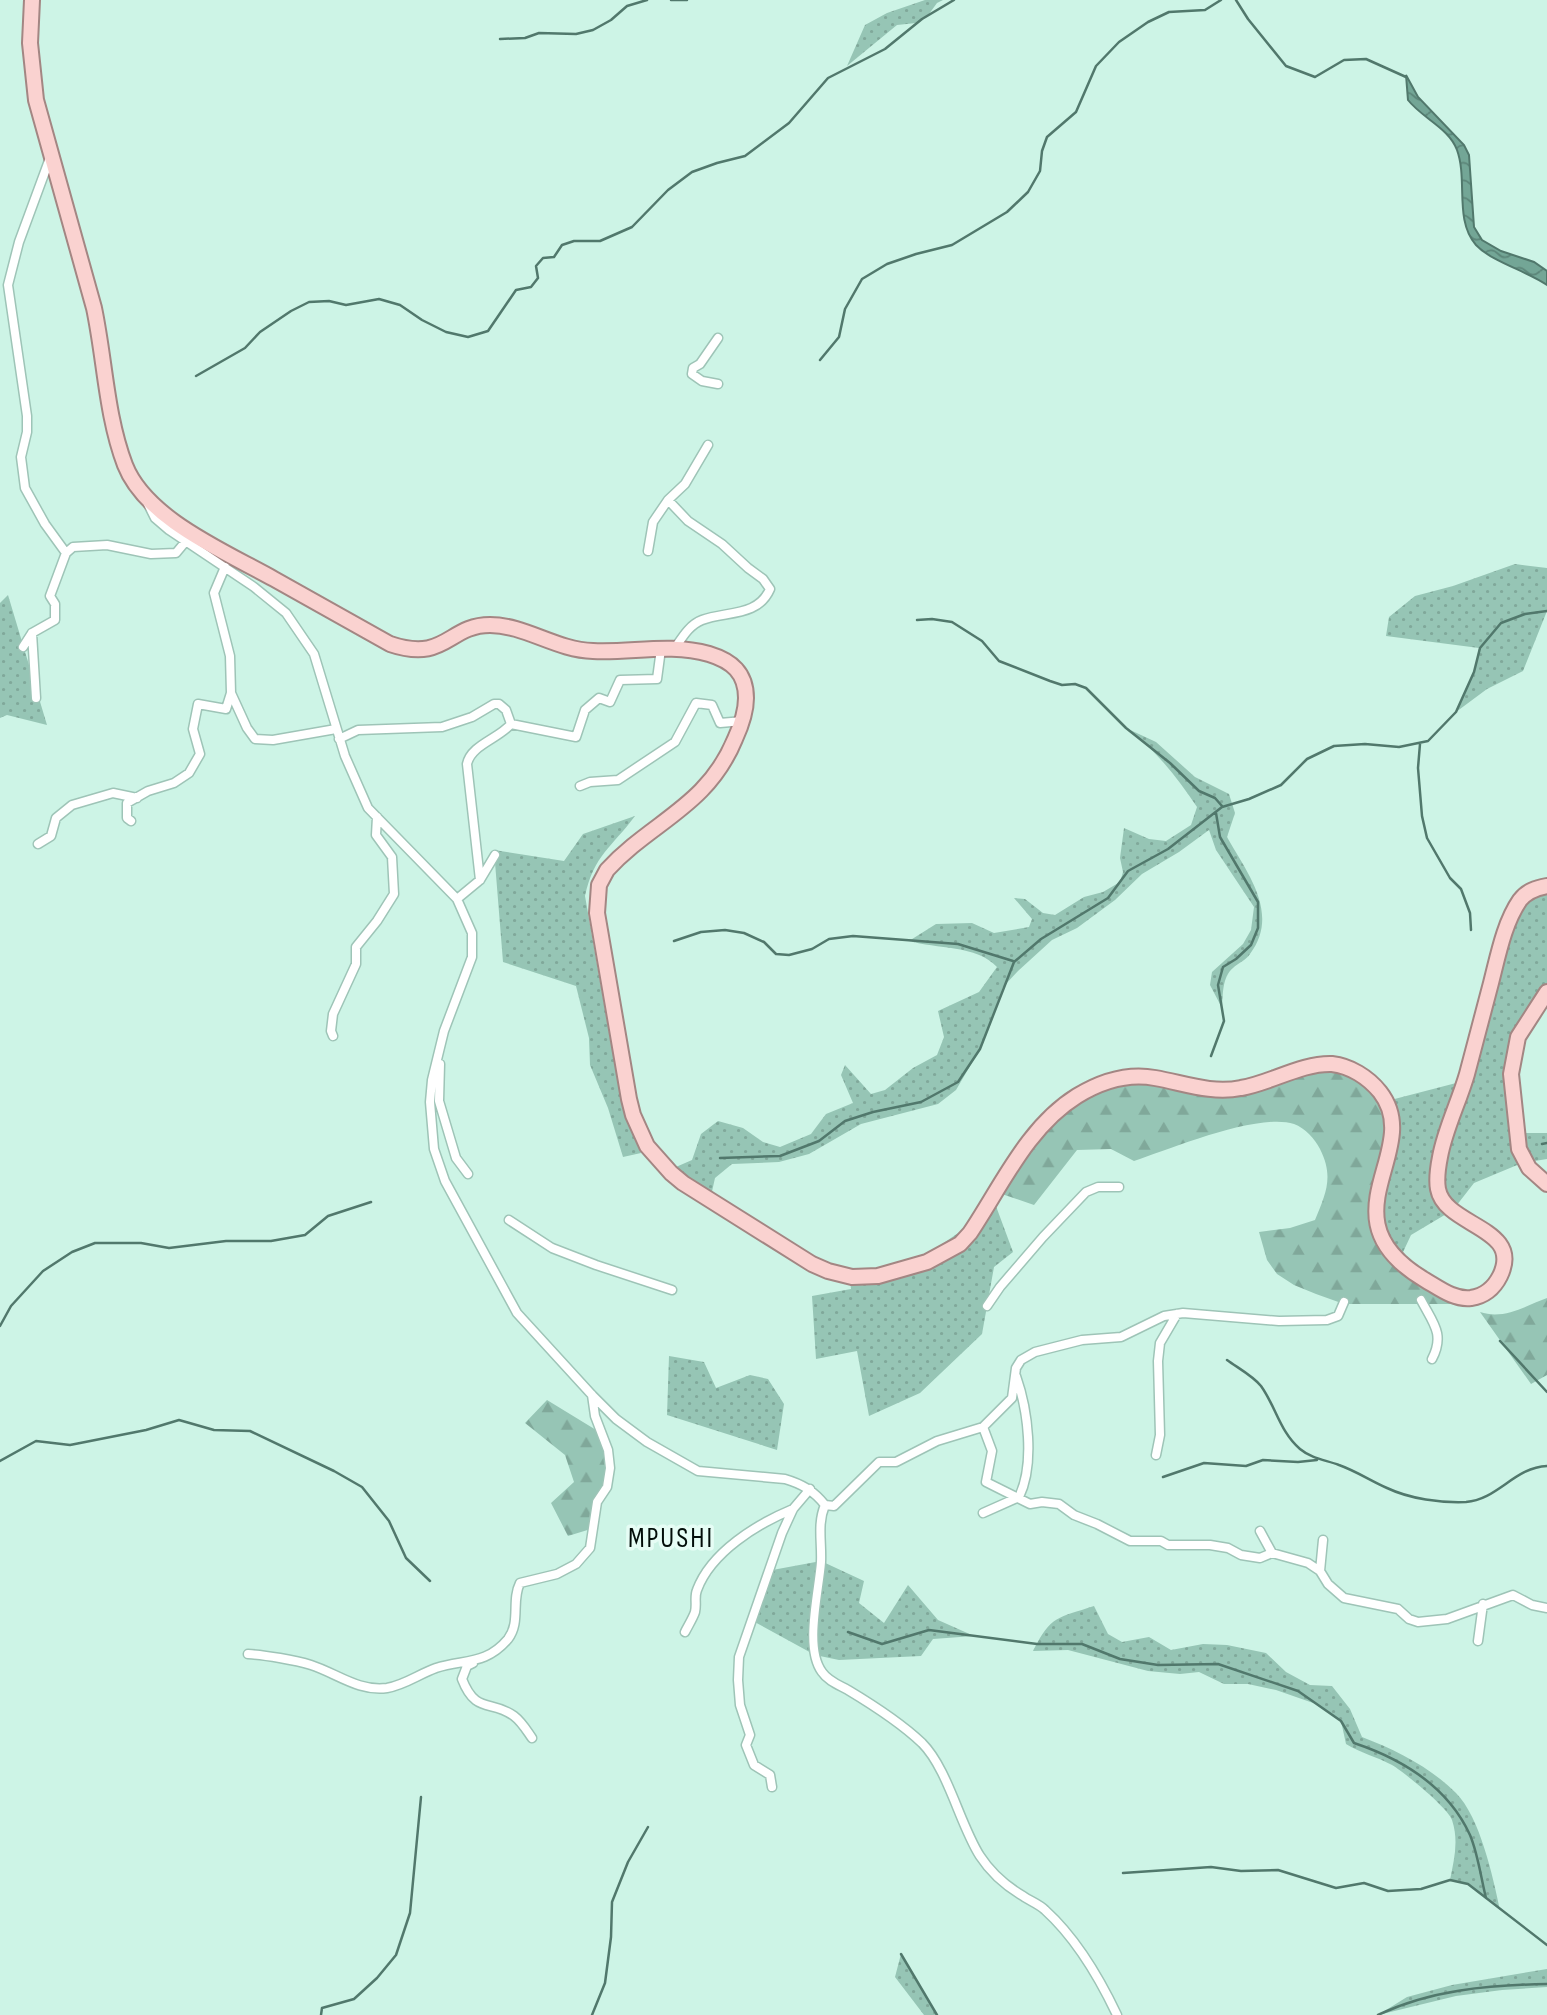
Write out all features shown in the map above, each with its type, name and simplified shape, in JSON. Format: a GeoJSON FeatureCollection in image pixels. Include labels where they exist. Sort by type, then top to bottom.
{"type":"FeatureCollection","features":[{"type":"Feature","properties":{"kind":"highway"},"geometry":{"type":"LineString","coordinates":[[32,0],[32,74],[40,117],[94,308],[120,450],[132,480],[143,495],[179,524],[211,544],[390,645],[420,651],[436,648],[463,633],[491,625],[578,650],[668,648],[711,654],[735,667],[742,676],[746,687],[743,720],[730,752],[717,774],[692,802],[614,861],[601,880],[597,913],[629,1099],[647,1146],[683,1183],[812,1264],[852,1277],[878,1276],[927,1262],[960,1244],[970,1233],[1027,1145],[1063,1107],[1090,1089],[1121,1078],[1144,1077],[1205,1089],[1242,1088],[1329,1064],[1360,1074],[1380,1093],[1388,1107],[1393,1130],[1381,1178],[1377,1215],[1385,1244],[1404,1266],[1447,1293],[1466,1299],[1484,1294],[1495,1284],[1502,1271],[1502,1249],[1497,1240],[1444,1203],[1438,1191],[1438,1171],[1499,950],[1511,919],[1526,894],[1547,886]]}},
{"type":"Feature","properties":{"kind":"highway"},"geometry":{"type":"LineString","coordinates":[[1547,992],[1518,1037],[1511,1074],[1519,1149],[1529,1168],[1547,1184]]}},
{"type":"Feature","properties":{"kind":"street"},"geometry":{"type":"LineString","coordinates":[[51,155],[19,242],[8,285],[27,416],[27,432],[21,457],[25,488],[66,554]]}},
{"type":"Feature","properties":{"kind":"street"},"geometry":{"type":"LineString","coordinates":[[718,338],[700,364],[693,369],[692,374],[702,381],[718,384]]}},
{"type":"Feature","properties":{"kind":"street"},"geometry":{"type":"LineString","coordinates":[[648,551],[653,522],[668,500],[685,484],[708,445]]}},
{"type":"Feature","properties":{"kind":"street"},"geometry":{"type":"LineString","coordinates":[[143,495],[155,518],[169,530],[225,567],[286,613],[314,653],[339,739],[368,808],[457,899],[472,933],[472,957],[444,1031],[432,1080],[430,1102],[434,1149],[445,1181],[517,1313],[592,1395],[646,1442],[698,1471],[785,1479],[810,1489],[825,1505],[834,1506],[879,1462],[896,1462],[937,1441],[983,1427],[1012,1398],[1015,1374],[1021,1360],[1035,1352],[1082,1340],[1121,1337],[1145,1324],[1177,1314],[1279,1321],[1327,1320],[1338,1316],[1345,1302]]}},
{"type":"Feature","properties":{"kind":"street"},"geometry":{"type":"LineString","coordinates":[[480,880],[468,775],[469,756],[511,724],[576,737],[585,710],[599,698],[610,702],[620,680],[657,679],[668,648],[687,631],[700,621],[753,608],[765,599],[770,589],[763,579],[722,544],[688,521],[668,500]]}},
{"type":"Feature","properties":{"kind":"street"},"geometry":{"type":"LineString","coordinates":[[23,647],[32,633],[55,620],[55,604],[50,596],[66,554],[73,547],[107,545],[151,554],[176,553],[186,541]]}},
{"type":"Feature","properties":{"kind":"street"},"geometry":{"type":"LineString","coordinates":[[131,821],[127,818],[127,803],[148,791],[174,783],[189,773],[200,754],[193,729],[198,704],[226,709],[231,693],[230,656],[214,593],[225,567]]}},
{"type":"Feature","properties":{"kind":"street"},"geometry":{"type":"LineString","coordinates":[[32,633],[36,698]]}},
{"type":"Feature","properties":{"kind":"street"},"geometry":{"type":"LineString","coordinates":[[231,693],[255,739],[273,740],[336,729]]}},
{"type":"Feature","properties":{"kind":"street"},"geometry":{"type":"LineString","coordinates":[[580,786],[590,782],[618,780],[675,742],[695,703],[712,705],[720,723],[743,720]]}},
{"type":"Feature","properties":{"kind":"street"},"geometry":{"type":"LineString","coordinates":[[339,739],[358,730],[442,727],[472,717],[494,704],[506,710],[511,724]]}},
{"type":"Feature","properties":{"kind":"street"},"geometry":{"type":"LineString","coordinates":[[38,844],[51,836],[57,818],[72,805],[113,793],[137,797]]}},
{"type":"Feature","properties":{"kind":"street"},"geometry":{"type":"LineString","coordinates":[[333,1037],[333,1014],[356,964],[356,947],[394,894],[392,856],[376,835],[377,817]]}},
{"type":"Feature","properties":{"kind":"street"},"geometry":{"type":"LineString","coordinates":[[457,899],[480,880],[495,855]]}},
{"type":"Feature","properties":{"kind":"street"},"geometry":{"type":"LineString","coordinates":[[440,1054],[439,1101],[456,1158],[468,1174]]}},
{"type":"Feature","properties":{"kind":"street"},"geometry":{"type":"LineString","coordinates":[[987,1306],[1043,1237],[1086,1192],[1098,1188],[1119,1187]]}},
{"type":"Feature","properties":{"kind":"street"},"geometry":{"type":"LineString","coordinates":[[509,1220],[552,1248],[672,1290]]}},
{"type":"Feature","properties":{"kind":"street"},"geometry":{"type":"LineString","coordinates":[[1421,1300],[1439,1336],[1439,1346],[1432,1359]]}},
{"type":"Feature","properties":{"kind":"street"},"geometry":{"type":"LineString","coordinates":[[1156,1455],[1160,1435],[1160,1343],[1177,1314]]}},
{"type":"Feature","properties":{"kind":"street"},"geometry":{"type":"LineString","coordinates":[[983,1513],[1019,1497],[1025,1478],[1027,1448],[1023,1396],[1015,1374]]}},
{"type":"Feature","properties":{"kind":"street"},"geometry":{"type":"LineString","coordinates":[[532,1738],[513,1716],[473,1699],[462,1679],[467,1666],[495,1652],[510,1636],[516,1620],[515,1592],[520,1583],[557,1574],[576,1564],[590,1548],[597,1502],[607,1487],[611,1468],[608,1450],[595,1416],[592,1395]]}},
{"type":"Feature","properties":{"kind":"street"},"geometry":{"type":"LineString","coordinates":[[983,1427],[992,1451],[986,1482],[1030,1504],[1059,1504],[1074,1515],[1130,1541],[1210,1545],[1228,1548],[1241,1555],[1261,1558],[1272,1553],[1308,1563],[1320,1571],[1328,1584],[1344,1598],[1398,1609],[1409,1619],[1418,1622],[1447,1619],[1513,1595],[1532,1605],[1547,1608]]}},
{"type":"Feature","properties":{"kind":"street"},"geometry":{"type":"LineString","coordinates":[[772,1787],[769,1775],[754,1765],[746,1745],[750,1735],[740,1705],[737,1680],[739,1657],[767,1572],[793,1509],[810,1489]]}},
{"type":"Feature","properties":{"kind":"street"},"geometry":{"type":"LineString","coordinates":[[825,1505],[820,1517],[821,1561],[814,1615],[815,1655],[822,1672],[923,1745],[944,1779],[980,1857],[996,1877],[1023,1897],[1043,1907],[1067,1932],[1088,1961],[1116,2015]]}},
{"type":"Feature","properties":{"kind":"street"},"geometry":{"type":"LineString","coordinates":[[685,1632],[695,1611],[698,1588],[706,1573],[737,1539],[793,1509]]}},
{"type":"Feature","properties":{"kind":"street"},"geometry":{"type":"LineString","coordinates":[[1259,1531],[1272,1553]]}},
{"type":"Feature","properties":{"kind":"street"},"geometry":{"type":"LineString","coordinates":[[1320,1571],[1323,1540]]}},
{"type":"Feature","properties":{"kind":"street"},"geometry":{"type":"LineString","coordinates":[[1478,1641],[1483,1604]]}},
{"type":"Feature","properties":{"kind":"street"},"geometry":{"type":"LineString","coordinates":[[248,1654],[310,1664],[354,1683],[375,1688],[400,1684],[436,1668],[476,1662]]}},
{"type":"Feature","properties":{"kind":"green space"},"geometry":{"type":"Polygon","coordinates":[[[925,0],[943,0],[916,23],[897,25],[847,66],[865,25],[887,13],[925,0]]]}},
{"type":"Feature","properties":{"kind":"green space"},"geometry":{"type":"Polygon","coordinates":[[[1515,564],[1547,568],[1547,611],[1523,671],[1487,689],[1456,712],[1474,672],[1479,648],[1386,636],[1389,617],[1415,596],[1515,564]]]}},
{"type":"Feature","properties":{"kind":"green space"},"geometry":{"type":"Polygon","coordinates":[[[8,595],[47,725],[7,715],[0,718],[0,603],[8,595]]]}},
{"type":"Feature","properties":{"kind":"green space"},"geometry":{"type":"Polygon","coordinates":[[[1126,728],[1156,742],[1195,777],[1229,794],[1235,813],[1227,837],[1258,894],[1262,924],[1250,954],[1227,976],[1222,1008],[1210,985],[1212,972],[1243,944],[1251,930],[1254,907],[1216,850],[1209,830],[1142,874],[1115,900],[1077,928],[1052,940],[1018,971],[1003,987],[980,1049],[956,1090],[938,1104],[861,1124],[809,1154],[779,1162],[732,1164],[715,1178],[711,1196],[669,1170],[692,1160],[701,1134],[718,1121],[743,1128],[763,1142],[780,1147],[811,1134],[826,1114],[853,1103],[841,1075],[845,1065],[871,1094],[885,1090],[913,1068],[937,1055],[944,1037],[938,1011],[979,992],[997,967],[989,960],[967,951],[909,941],[936,924],[972,923],[994,933],[1029,927],[1032,919],[1014,898],[1025,899],[1043,913],[1055,915],[1084,897],[1103,892],[1120,882],[1123,872],[1120,858],[1124,828],[1149,839],[1166,841],[1191,825],[1197,807],[1165,764],[1126,728]]]}},
{"type":"Feature","properties":{"kind":"green space"},"geometry":{"type":"Polygon","coordinates":[[[635,816],[599,861],[585,896],[616,1072],[630,1128],[641,1153],[623,1157],[608,1108],[590,1065],[589,1038],[576,986],[503,962],[494,850],[564,861],[583,834],[635,816]]]}},
{"type":"Feature","properties":{"kind":"green space"},"geometry":{"type":"Polygon","coordinates":[[[1547,884],[1547,985],[1517,1029],[1516,1146],[1526,1133],[1547,1133],[1547,1159],[1522,1163],[1474,1183],[1453,1210],[1411,1235],[1397,1265],[1378,1238],[1369,1216],[1369,1195],[1376,1168],[1383,1102],[1460,1082],[1518,901],[1547,884]]]}},
{"type":"Feature","properties":{"kind":"green space"},"geometry":{"type":"Polygon","coordinates":[[[1352,1067],[1383,1102],[1389,1138],[1369,1195],[1369,1216],[1378,1238],[1460,1304],[1344,1304],[1294,1285],[1277,1274],[1267,1260],[1259,1232],[1290,1228],[1315,1220],[1327,1185],[1327,1168],[1320,1149],[1309,1134],[1294,1124],[1259,1123],[1237,1127],[1134,1161],[1111,1149],[1077,1150],[1034,1205],[990,1190],[1038,1128],[1112,1074],[1207,1087],[1352,1067]]]}},
{"type":"Feature","properties":{"kind":"green space"},"geometry":{"type":"Polygon","coordinates":[[[990,1190],[1013,1252],[994,1267],[982,1334],[920,1393],[869,1416],[857,1351],[816,1359],[812,1296],[851,1289],[849,1270],[888,1267],[932,1251],[964,1229],[990,1190]]]}},
{"type":"Feature","properties":{"kind":"green space"},"geometry":{"type":"Polygon","coordinates":[[[1547,1298],[1547,1375],[1531,1384],[1480,1312],[1506,1313],[1547,1298]]]}},
{"type":"Feature","properties":{"kind":"green space"},"geometry":{"type":"Polygon","coordinates":[[[669,1356],[704,1362],[716,1388],[750,1375],[768,1379],[784,1404],[777,1450],[667,1415],[669,1356]]]}},
{"type":"Feature","properties":{"kind":"green space"},"geometry":{"type":"Polygon","coordinates":[[[547,1400],[601,1433],[610,1468],[597,1502],[594,1528],[568,1536],[551,1503],[574,1482],[565,1455],[525,1423],[547,1400]]]}},
{"type":"Feature","properties":{"kind":"green space"},"geometry":{"type":"Polygon","coordinates":[[[821,1561],[864,1581],[859,1603],[884,1623],[908,1585],[938,1620],[974,1636],[933,1639],[921,1656],[839,1660],[815,1655],[751,1620],[767,1571],[821,1561]]]}},
{"type":"Feature","properties":{"kind":"green space"},"geometry":{"type":"Polygon","coordinates":[[[1094,1606],[1108,1634],[1122,1642],[1149,1637],[1171,1650],[1203,1644],[1227,1645],[1266,1653],[1286,1672],[1310,1685],[1332,1686],[1350,1709],[1362,1737],[1424,1767],[1456,1793],[1479,1832],[1500,1910],[1468,1884],[1450,1880],[1455,1835],[1452,1820],[1443,1807],[1392,1765],[1346,1744],[1341,1721],[1316,1704],[1276,1690],[1248,1684],[1224,1684],[1199,1672],[1180,1674],[1148,1671],[1068,1650],[1033,1651],[1051,1624],[1094,1606]]]}},
{"type":"Feature","properties":{"kind":"green space"},"geometry":{"type":"Polygon","coordinates":[[[901,1954],[937,2015],[924,2015],[895,1977],[901,1954]]]}},
{"type":"Feature","properties":{"kind":"green space"},"geometry":{"type":"Polygon","coordinates":[[[1547,1969],[1547,1987],[1456,1996],[1378,2015],[1407,1997],[1452,1985],[1547,1969]]]}},
{"type":"Feature","properties":{"kind":"water"},"geometry":{"type":"Polygon","coordinates":[[[1406,75],[1418,97],[1464,145],[1469,155],[1474,227],[1482,240],[1501,251],[1534,262],[1547,271],[1547,285],[1483,251],[1469,235],[1463,212],[1462,174],[1457,150],[1448,135],[1408,100],[1406,75]]]}},
{"type":"Feature","properties":{"kind":"waterway"},"geometry":{"type":"LineString","coordinates":[[500,39],[525,38],[539,33],[576,34],[593,30],[611,20],[627,6],[647,0]]}},
{"type":"Feature","properties":{"kind":"waterway"},"geometry":{"type":"LineString","coordinates":[[671,0],[687,0]]}},
{"type":"Feature","properties":{"kind":"waterway"},"geometry":{"type":"LineString","coordinates":[[196,376],[245,348],[260,332],[309,302],[329,301],[346,305],[379,299],[400,305],[446,332],[468,337],[488,331],[516,290],[531,287],[538,278],[536,266],[543,258],[554,257],[562,245],[574,241],[600,241],[632,227],[668,190],[692,172],[745,156],[789,123],[828,78],[885,49],[922,19],[954,0]]}},
{"type":"Feature","properties":{"kind":"waterway"},"geometry":{"type":"LineString","coordinates":[[820,360],[839,337],[845,309],[862,279],[887,264],[952,245],[1007,212],[1028,192],[1040,171],[1047,137],[1076,112],[1096,66],[1119,42],[1148,22],[1169,12],[1205,10],[1221,0]]}},
{"type":"Feature","properties":{"kind":"waterway"},"geometry":{"type":"LineString","coordinates":[[1236,0],[1286,66],[1315,77],[1344,60],[1366,59],[1406,77]]}},
{"type":"Feature","properties":{"kind":"waterway"},"geometry":{"type":"LineString","coordinates":[[720,1158],[780,1156],[819,1141],[845,1121],[921,1102],[958,1082],[980,1049],[1014,962],[1041,939],[1108,898],[1128,871],[1168,849],[1222,807],[1281,785],[1307,759],[1334,746],[1365,744],[1399,747],[1428,741],[1456,712],[1474,672],[1480,648],[1501,623],[1525,614],[1547,611]]}},
{"type":"Feature","properties":{"kind":"waterway"},"geometry":{"type":"LineString","coordinates":[[917,620],[952,622],[982,641],[999,661],[1062,685],[1075,684],[1086,688],[1126,728],[1170,763],[1199,791],[1215,798],[1222,806]]}},
{"type":"Feature","properties":{"kind":"waterway"},"geometry":{"type":"LineString","coordinates":[[1420,744],[1418,768],[1422,816],[1427,838],[1450,878],[1461,889],[1470,913],[1471,930]]}},
{"type":"Feature","properties":{"kind":"waterway"},"geometry":{"type":"LineString","coordinates":[[1211,1056],[1224,1021],[1218,985],[1223,967],[1251,945],[1258,928],[1258,902],[1220,837],[1216,813]]}},
{"type":"Feature","properties":{"kind":"waterway"},"geometry":{"type":"LineString","coordinates":[[674,941],[701,932],[725,930],[744,933],[764,942],[776,954],[789,955],[812,949],[829,939],[853,936],[958,944],[1013,961]]}},
{"type":"Feature","properties":{"kind":"waterway"},"geometry":{"type":"LineString","coordinates":[[1542,1144],[1547,1143]]}},
{"type":"Feature","properties":{"kind":"waterway"},"geometry":{"type":"LineString","coordinates":[[0,1326],[11,1306],[43,1271],[72,1252],[95,1243],[141,1243],[169,1248],[226,1241],[271,1241],[305,1235],[328,1216],[371,1202]]}},
{"type":"Feature","properties":{"kind":"waterway"},"geometry":{"type":"LineString","coordinates":[[1500,1341],[1547,1392]]}},
{"type":"Feature","properties":{"kind":"waterway"},"geometry":{"type":"LineString","coordinates":[[1227,1360],[1261,1386],[1283,1427],[1300,1449],[1406,1495],[1446,1502],[1477,1500],[1525,1472],[1547,1466]]}},
{"type":"Feature","properties":{"kind":"waterway"},"geometry":{"type":"LineString","coordinates":[[0,1461],[36,1441],[70,1445],[146,1430],[179,1420],[214,1430],[250,1431],[362,1487],[389,1521],[406,1558],[430,1581]]}},
{"type":"Feature","properties":{"kind":"waterway"},"geometry":{"type":"LineString","coordinates":[[1163,1477],[1204,1463],[1246,1466],[1263,1460],[1317,1460]]}},
{"type":"Feature","properties":{"kind":"waterway"},"geometry":{"type":"LineString","coordinates":[[848,1632],[882,1644],[929,1630],[1037,1644],[1082,1644],[1120,1659],[1158,1665],[1218,1664],[1298,1691],[1341,1721],[1354,1743],[1406,1766],[1436,1789],[1449,1803],[1470,1835],[1486,1898]]}},
{"type":"Feature","properties":{"kind":"waterway"},"geometry":{"type":"LineString","coordinates":[[321,2015],[322,2008],[354,1999],[377,1978],[396,1955],[410,1913],[421,1797]]}},
{"type":"Feature","properties":{"kind":"waterway"},"geometry":{"type":"LineString","coordinates":[[592,2015],[605,1983],[612,1902],[628,1862],[648,1827]]}},
{"type":"Feature","properties":{"kind":"waterway"},"geometry":{"type":"LineString","coordinates":[[1123,1873],[1211,1867],[1241,1871],[1278,1870],[1336,1888],[1364,1883],[1388,1891],[1421,1889],[1450,1880],[1468,1884],[1547,1945]]}},
{"type":"Feature","properties":{"kind":"waterway"},"geometry":{"type":"LineString","coordinates":[[901,1954],[937,2015]]}},
{"type":"Feature","properties":{"kind":"waterway"},"geometry":{"type":"LineString","coordinates":[[1378,2015],[1439,1994],[1547,1984]]}},
{"type":"Feature","properties":{"kind":"district","name":"MPUSHI"},"geometry":{"type":"Point","coordinates":[671,1537]}}]}
